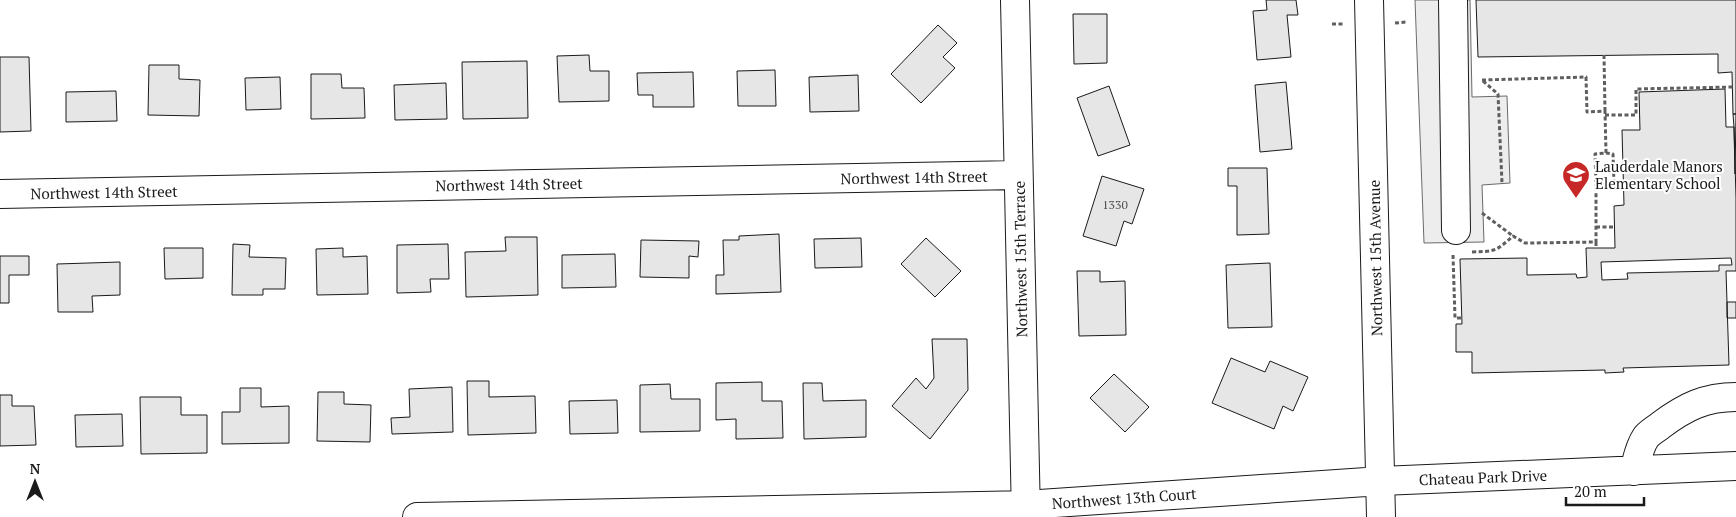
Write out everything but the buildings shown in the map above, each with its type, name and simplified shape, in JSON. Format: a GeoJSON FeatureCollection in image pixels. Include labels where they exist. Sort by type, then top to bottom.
{"type":"FeatureCollection","features":[{"type":"Feature","properties":{"kind":"street","name":"Northwest 15th Terrace"},"geometry":{"type":"LineString","coordinates":[[1015,0],[1025,511]]}},
{"type":"Feature","properties":{"kind":"street","name":"Northwest 15th Avenue"},"geometry":{"type":"LineString","coordinates":[[1369,0],[1381,517]]}},
{"type":"Feature","properties":{"kind":"street"},"geometry":{"type":"LineString","coordinates":[[1453,0],[1461,237]]}},
{"type":"Feature","properties":{"kind":"street","name":"Northwest 14th Street"},"geometry":{"type":"LineString","coordinates":[[0,194],[1018,175]]}},
{"type":"Feature","properties":{"kind":"street"},"geometry":{"type":"LineString","coordinates":[[1634,470],[1646,436],[1677,413],[1693,404],[1710,399],[1736,397]]}},
{"type":"Feature","properties":{"kind":"street","name":"Chateau Park Drive"},"geometry":{"type":"LineString","coordinates":[[1381,481],[1736,466]]}},
{"type":"Feature","properties":{"kind":"street","name":"Northwest 13th Court"},"geometry":{"type":"LineString","coordinates":[[417,517],[1025,511],[1381,481]]}},
{"type":"Feature","properties":{"kind":"path"},"geometry":{"type":"LineString","coordinates":[[1604,55],[1606,153]]}},
{"type":"Feature","properties":{"kind":"path"},"geometry":{"type":"LineString","coordinates":[[1477,75],[1498,94],[1502,183]]}},
{"type":"Feature","properties":{"kind":"path"},"geometry":{"type":"LineString","coordinates":[[1482,80],[1586,77],[1588,112],[1605,111]]}},
{"type":"Feature","properties":{"kind":"path"},"geometry":{"type":"LineString","coordinates":[[1605,116],[1636,115],[1636,89],[1732,87]]}},
{"type":"Feature","properties":{"kind":"path"},"geometry":{"type":"LineString","coordinates":[[1596,185],[1614,184],[1613,154],[1595,154],[1596,248]]}},
{"type":"Feature","properties":{"kind":"path"},"geometry":{"type":"LineString","coordinates":[[1462,318],[1455,318],[1453,253],[1461,237],[1483,213],[1525,243],[1596,242]]}},
{"type":"Feature","properties":{"kind":"path"},"geometry":{"type":"LineString","coordinates":[[1596,227],[1614,227]]}},
{"type":"Feature","properties":{"kind":"path"},"geometry":{"type":"LineString","coordinates":[[1461,237],[1494,251],[1514,236]]}},
{"type":"Feature","properties":{"kind":"shaded area"},"geometry":{"type":"Polygon","coordinates":[[[1415,0],[1470,0],[1472,97],[1507,96],[1510,183],[1482,185],[1484,242],[1424,243],[1415,0]]]}},
{"type":"Feature","properties":{"kind":"place","name":"Lauderdale Manors Elementary School"},"geometry":{"type":"Point","coordinates":[1576,199]}}]}
